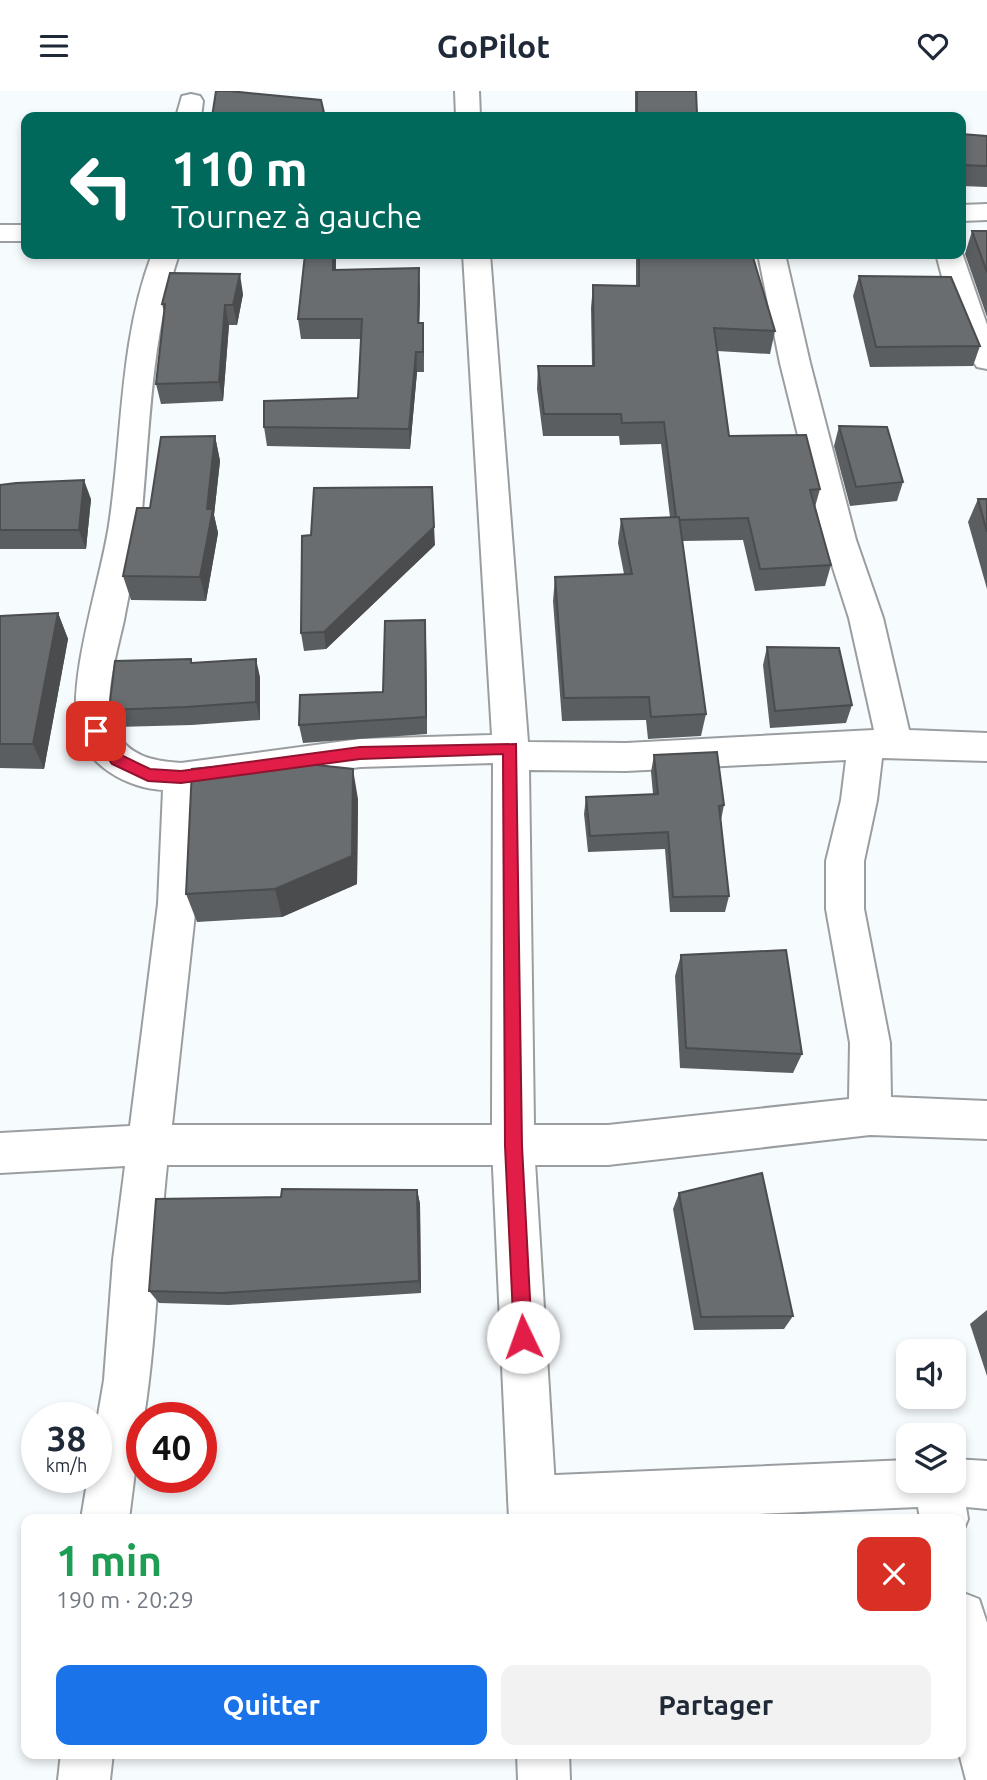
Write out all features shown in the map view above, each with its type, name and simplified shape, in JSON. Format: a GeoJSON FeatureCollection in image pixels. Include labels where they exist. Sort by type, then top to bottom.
{"type":"FeatureCollection","features":[{"type":"Feature","properties":{"kind":"street"},"geometry":{"type":"LineString","coordinates":[[467,91],[468,112]]}},
{"type":"Feature","properties":{"kind":"street"},"geometry":{"type":"LineString","coordinates":[[966,213],[987,212]]}},
{"type":"Feature","properties":{"kind":"street"},"geometry":{"type":"LineString","coordinates":[[0,233],[21,233]]}},
{"type":"Feature","properties":{"kind":"street"},"geometry":{"type":"LineString","coordinates":[[163,259],[150,298],[143,338],[125,525],[92,698],[96,731],[117,760],[148,775],[181,777],[360,753],[511,752],[626,757],[880,744],[987,747]]}},
{"type":"Feature","properties":{"kind":"street"},"geometry":{"type":"LineString","coordinates":[[476,259],[511,752],[513,1146],[532,1510],[940,1501],[987,1485]]}},
{"type":"Feature","properties":{"kind":"street"},"geometry":{"type":"LineString","coordinates":[[773,259],[840,540],[866,618],[880,744],[859,800],[845,861],[845,909],[870,1043],[870,1116]]}},
{"type":"Feature","properties":{"kind":"street"},"geometry":{"type":"LineString","coordinates":[[951,259],[962,299],[987,361]]}},
{"type":"Feature","properties":{"kind":"street"},"geometry":{"type":"LineString","coordinates":[[106,1514],[127,1380],[135,1259],[151,1145],[162,1021],[177,904],[181,777]]}},
{"type":"Feature","properties":{"kind":"street"},"geometry":{"type":"LineString","coordinates":[[0,1153],[151,1145],[608,1145],[870,1116],[987,1120]]}},
{"type":"Feature","properties":{"kind":"street"},"geometry":{"type":"LineString","coordinates":[[966,1646],[987,1767]]}},
{"type":"Feature","properties":{"kind":"street"},"geometry":{"type":"LineString","coordinates":[[84,1780],[86,1759]]}},
{"type":"Feature","properties":{"kind":"street"},"geometry":{"type":"LineString","coordinates":[[543,1759],[544,1780]]}},
{"type":"Feature","properties":{"kind":"building"},"geometry":{"type":"Polygon","coordinates":[[[216,91],[229,91],[321,100],[324,112],[213,112],[216,91]]]}},
{"type":"Feature","properties":{"kind":"building"},"geometry":{"type":"Polygon","coordinates":[[[637,91],[696,91],[697,112],[637,112],[637,91]]]}},
{"type":"Feature","properties":{"kind":"building"},"geometry":{"type":"Polygon","coordinates":[[[966,134],[987,136],[987,166],[966,165],[966,134]]]}},
{"type":"Feature","properties":{"kind":"building"},"geometry":{"type":"Polygon","coordinates":[[[972,231],[987,231],[987,272],[972,231]]]}},
{"type":"Feature","properties":{"kind":"building"},"geometry":{"type":"Polygon","coordinates":[[[304,259],[333,259],[333,270],[419,268],[418,323],[423,323],[423,352],[416,352],[409,429],[264,427],[264,401],[358,398],[362,319],[298,319],[304,259]]]}},
{"type":"Feature","properties":{"kind":"building"},"geometry":{"type":"Polygon","coordinates":[[[639,259],[753,259],[775,331],[714,328],[729,436],[806,435],[820,489],[810,490],[831,565],[760,569],[748,518],[679,520],[679,517],[676,517],[664,422],[622,423],[621,414],[544,414],[538,366],[594,366],[593,285],[639,286],[639,259]]]}},
{"type":"Feature","properties":{"kind":"building"},"geometry":{"type":"Polygon","coordinates":[[[170,273],[240,274],[233,305],[225,305],[219,382],[156,384],[165,304],[162,304],[170,273]]]}},
{"type":"Feature","properties":{"kind":"building"},"geometry":{"type":"Polygon","coordinates":[[[859,276],[951,277],[980,346],[876,347],[859,276]]]}},
{"type":"Feature","properties":{"kind":"building"},"geometry":{"type":"Polygon","coordinates":[[[839,426],[887,427],[903,482],[856,487],[839,426]]]}},
{"type":"Feature","properties":{"kind":"building"},"geometry":{"type":"Polygon","coordinates":[[[215,436],[207,509],[213,509],[200,577],[123,576],[137,508],[150,508],[161,437],[215,436]]]}},
{"type":"Feature","properties":{"kind":"building"},"geometry":{"type":"Polygon","coordinates":[[[84,480],[79,530],[0,530],[0,485],[84,480]]]}},
{"type":"Feature","properties":{"kind":"building"},"geometry":{"type":"Polygon","coordinates":[[[432,487],[434,527],[324,632],[301,633],[302,536],[311,535],[314,488],[432,487]]]}},
{"type":"Feature","properties":{"kind":"building"},"geometry":{"type":"Polygon","coordinates":[[[978,499],[987,499],[987,532],[978,499]]]}},
{"type":"Feature","properties":{"kind":"building"},"geometry":{"type":"Polygon","coordinates":[[[679,517],[706,714],[651,717],[649,697],[564,698],[555,577],[632,574],[621,519],[679,517]]]}},
{"type":"Feature","properties":{"kind":"building"},"geometry":{"type":"Polygon","coordinates":[[[58,613],[33,744],[0,744],[0,616],[58,613]]]}},
{"type":"Feature","properties":{"kind":"building"},"geometry":{"type":"Polygon","coordinates":[[[425,620],[426,717],[299,725],[300,695],[383,692],[385,621],[425,620]]]}},
{"type":"Feature","properties":{"kind":"building"},"geometry":{"type":"Polygon","coordinates":[[[767,647],[839,648],[852,705],[775,711],[767,647]]]}},
{"type":"Feature","properties":{"kind":"building"},"geometry":{"type":"Polygon","coordinates":[[[191,659],[191,663],[256,659],[256,702],[109,710],[115,661],[191,659]]]}},
{"type":"Feature","properties":{"kind":"building"},"geometry":{"type":"Polygon","coordinates":[[[717,752],[724,805],[719,806],[729,896],[673,897],[668,832],[590,836],[586,797],[658,794],[654,755],[717,752]]]}},
{"type":"Feature","properties":{"kind":"building"},"geometry":{"type":"Polygon","coordinates":[[[280,761],[353,769],[352,856],[275,889],[186,894],[192,769],[280,761]]]}},
{"type":"Feature","properties":{"kind":"building"},"geometry":{"type":"Polygon","coordinates":[[[786,950],[802,1054],[686,1048],[681,955],[786,950]]]}},
{"type":"Feature","properties":{"kind":"building"},"geometry":{"type":"Polygon","coordinates":[[[762,1173],[793,1316],[701,1317],[679,1193],[762,1173]]]}},
{"type":"Feature","properties":{"kind":"building"},"geometry":{"type":"Polygon","coordinates":[[[282,1189],[417,1190],[419,1281],[221,1293],[149,1291],[156,1199],[281,1197],[282,1189]]]}},
{"type":"Feature","properties":{"kind":"route"},"geometry":{"type":"LineString","coordinates":[[96,731],[117,760],[148,775],[181,777],[360,753],[511,748],[513,1146],[523,1337]]}}]}
